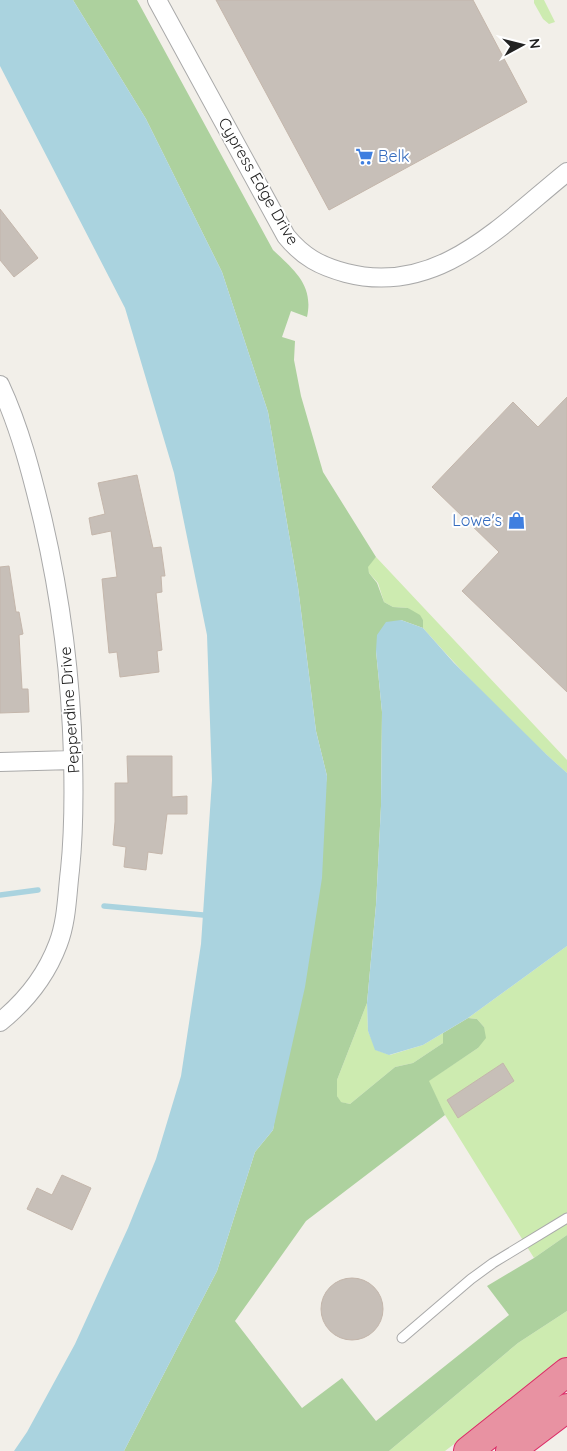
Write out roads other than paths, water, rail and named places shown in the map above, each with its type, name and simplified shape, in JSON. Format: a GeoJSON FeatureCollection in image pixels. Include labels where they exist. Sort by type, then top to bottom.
{"type":"FeatureCollection","features":[{"type":"Feature","properties":{"kind":"highway"},"geometry":{"type":"LineString","coordinates":[[468,1451],[567,1372]]}},
{"type":"Feature","properties":{"kind":"highway"},"geometry":{"type":"LineString","coordinates":[[510,1451],[567,1408]]}},
{"type":"Feature","properties":{"kind":"street","name":"Cypress Edge Drive"},"geometry":{"type":"LineString","coordinates":[[157,0],[286,236],[307,257],[326,267],[350,274],[376,278],[400,277],[424,272],[449,262],[473,247],[567,172]]}},
{"type":"Feature","properties":{"kind":"street","name":"Pepperdine Drive"},"geometry":{"type":"LineString","coordinates":[[0,384],[24,447],[51,554],[66,654],[72,721],[74,793],[72,840],[66,902],[60,938],[40,981],[20,1004],[0,1022]]}},
{"type":"Feature","properties":{"kind":"street"},"geometry":{"type":"LineString","coordinates":[[0,762],[73,760]]}},
{"type":"Feature","properties":{"kind":"lane"},"geometry":{"type":"LineString","coordinates":[[402,1338],[492,1263],[567,1218]]}},
{"type":"Feature","properties":{"kind":"water"},"geometry":{"type":"Polygon","coordinates":[[[0,0],[73,0],[146,119],[222,272],[268,412],[298,587],[316,731],[327,776],[322,878],[305,987],[273,1130],[255,1152],[217,1271],[124,1451],[14,1451],[27,1432],[75,1344],[128,1228],[156,1159],[181,1076],[201,944],[212,780],[207,635],[174,473],[125,308],[0,66],[0,0]]]}},
{"type":"Feature","properties":{"kind":"water"},"geometry":{"type":"Polygon","coordinates":[[[401,620],[423,628],[454,663],[567,773],[567,946],[468,1018],[423,1045],[389,1055],[375,1050],[368,1031],[367,1003],[376,905],[381,806],[382,712],[376,651],[377,635],[386,622],[401,620]]]}},
{"type":"Feature","properties":{"kind":"waterway"},"geometry":{"type":"LineString","coordinates":[[0,895],[38,890]]}},
{"type":"Feature","properties":{"kind":"waterway"},"geometry":{"type":"LineString","coordinates":[[104,906],[203,915]]}},
{"type":"Feature","properties":{"kind":"place","name":"Belk"},"geometry":{"type":"Point","coordinates":[364,156]}},
{"type":"Feature","properties":{"kind":"place","name":"Lowe's"},"geometry":{"type":"Point","coordinates":[516,520]}}]}
